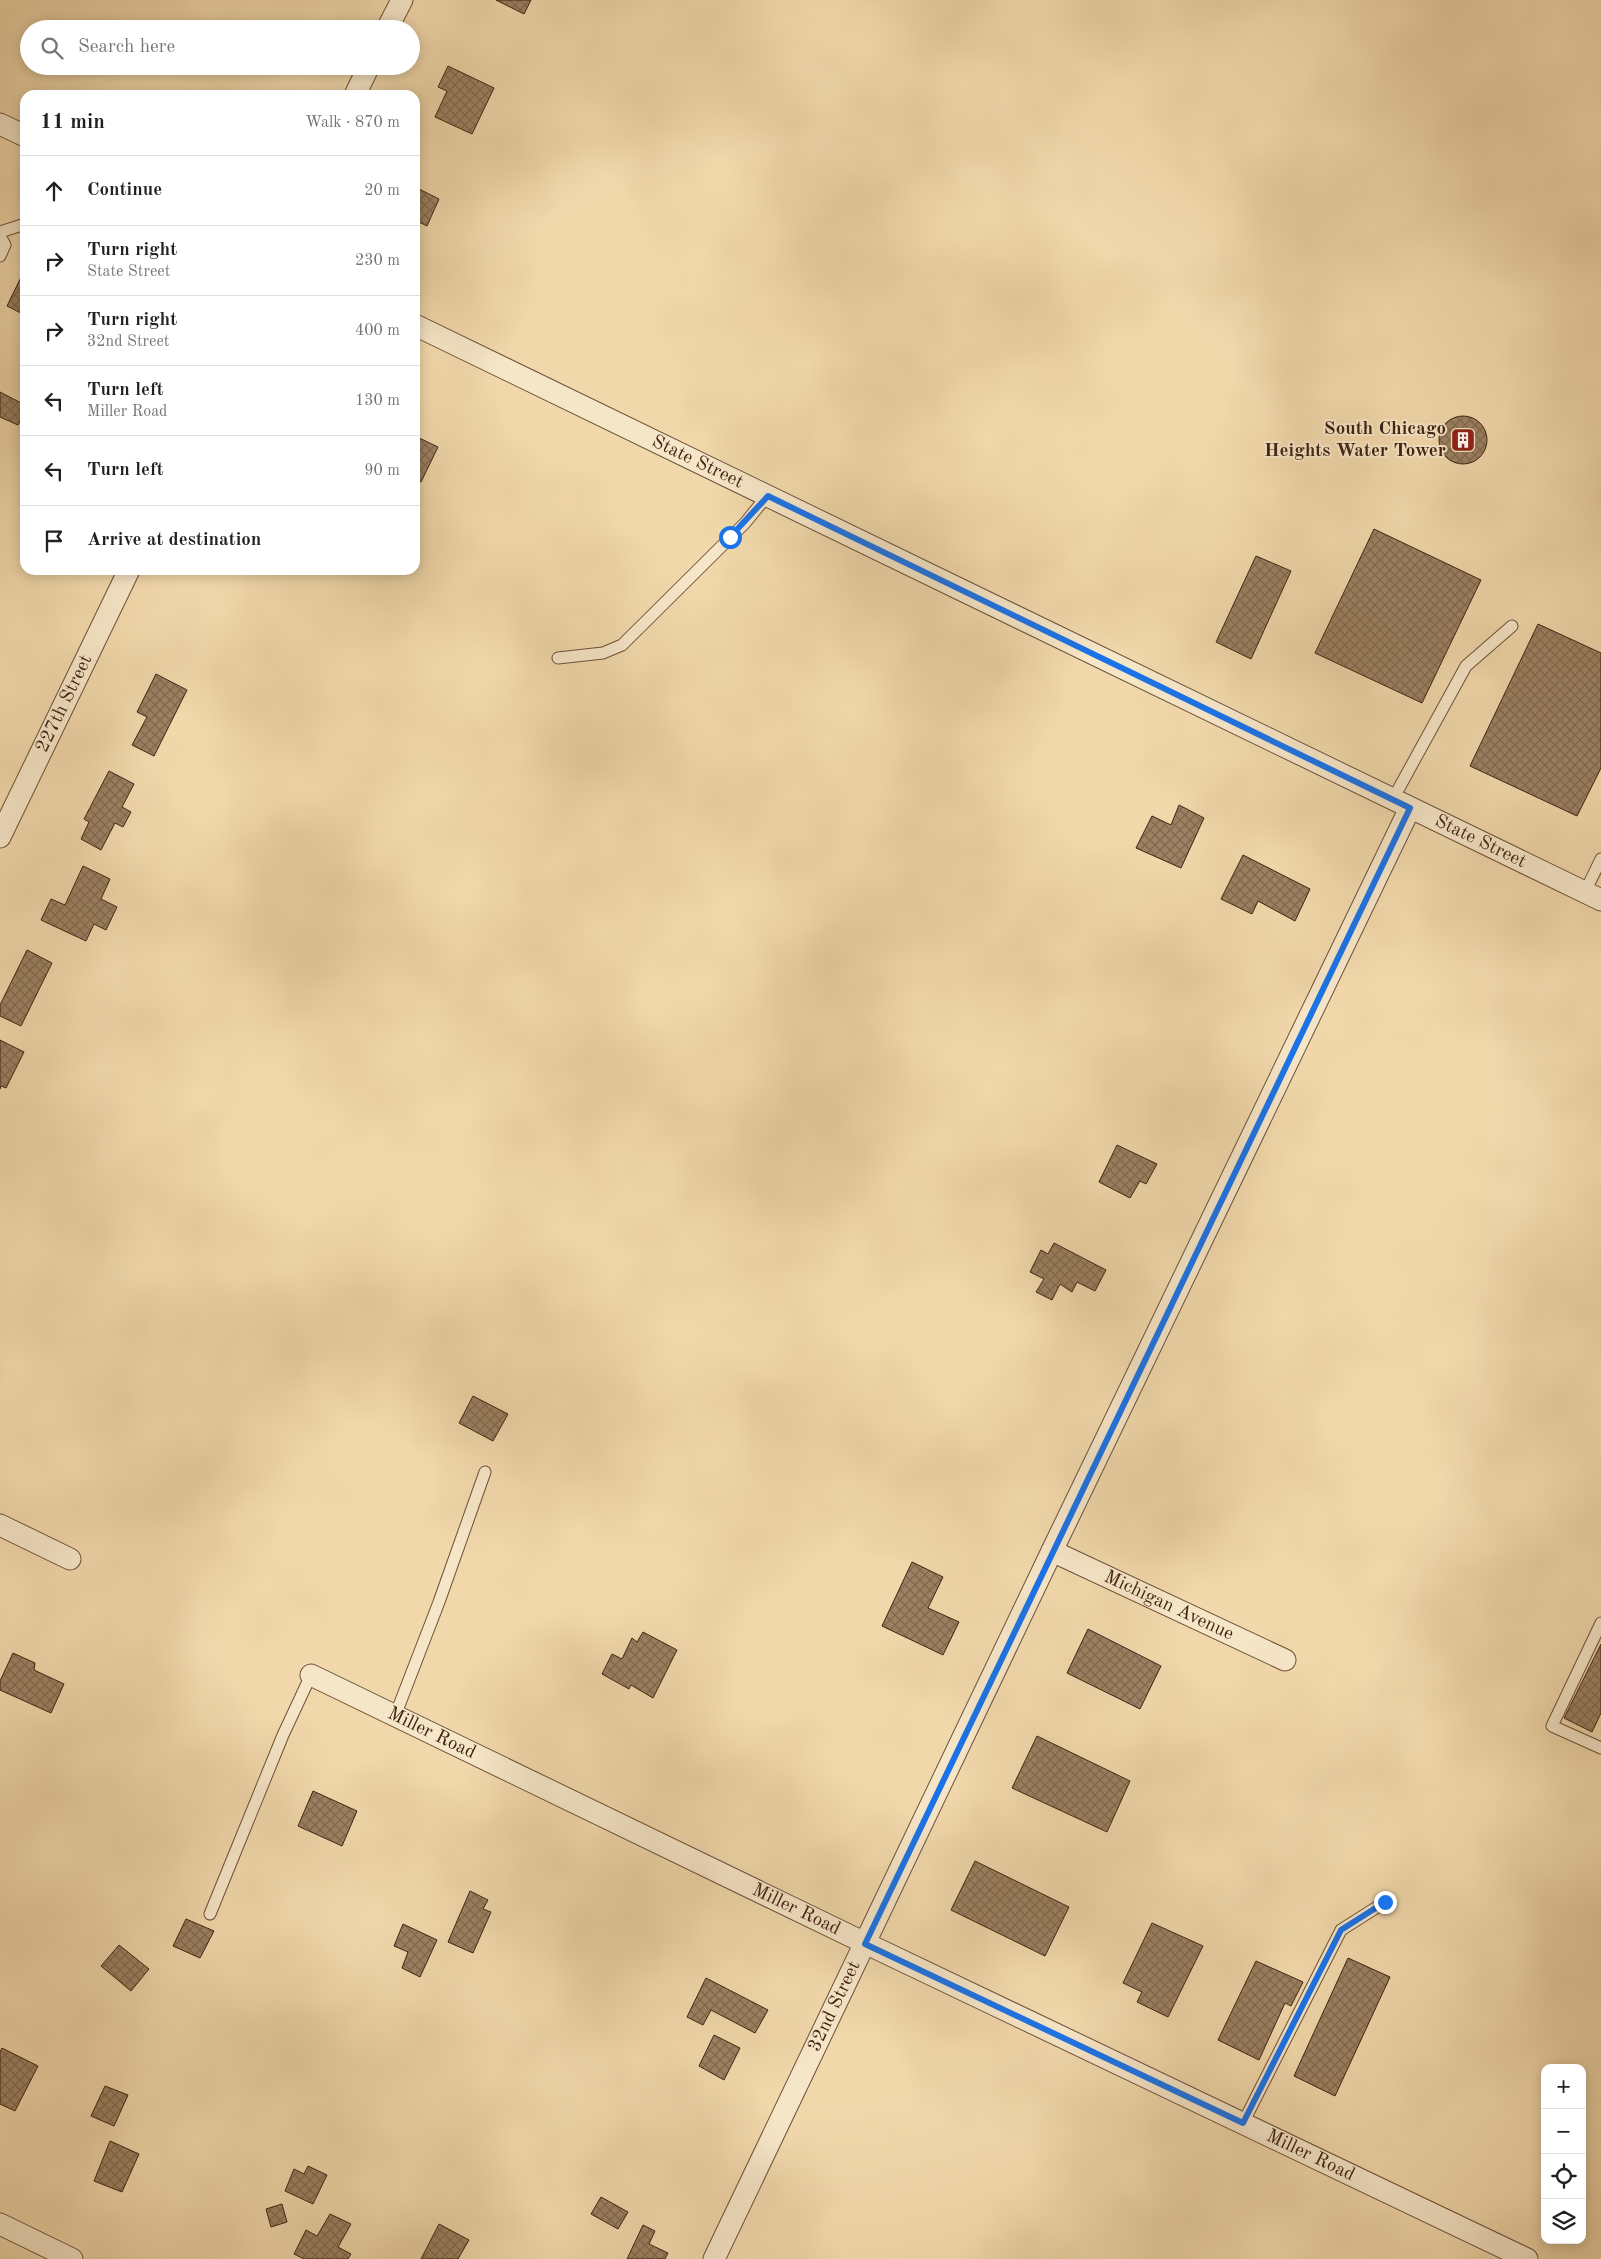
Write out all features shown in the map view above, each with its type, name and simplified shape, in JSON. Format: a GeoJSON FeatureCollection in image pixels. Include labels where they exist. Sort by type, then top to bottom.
{"type":"FeatureCollection","features":[{"type":"Feature","properties":{"kind":"street"},"geometry":{"type":"LineString","coordinates":[[392,20],[402,0]]}},
{"type":"Feature","properties":{"kind":"street"},"geometry":{"type":"LineString","coordinates":[[357,90],[365,75]]}},
{"type":"Feature","properties":{"kind":"street"},"geometry":{"type":"LineString","coordinates":[[0,124],[20,134]]}},
{"type":"Feature","properties":{"kind":"street","name":"State Street"},"geometry":{"type":"LineString","coordinates":[[420,327],[1593,896]]}},
{"type":"Feature","properties":{"kind":"street","name":"227th Street"},"geometry":{"type":"LineString","coordinates":[[0,837],[127,575]]}},
{"type":"Feature","properties":{"kind":"street","name":"32nd Street"},"geometry":{"type":"LineString","coordinates":[[714,2259],[1052,1551],[1402,804]]}},
{"type":"Feature","properties":{"kind":"street"},"geometry":{"type":"LineString","coordinates":[[0,1525],[70,1559]]}},
{"type":"Feature","properties":{"kind":"street","name":"Michigan Avenue"},"geometry":{"type":"LineString","coordinates":[[1052,1551],[1285,1660]]}},
{"type":"Feature","properties":{"kind":"street","name":"Miller Road"},"geometry":{"type":"LineString","coordinates":[[311,1675],[865,1944],[1526,2259]]}},
{"type":"Feature","properties":{"kind":"street"},"geometry":{"type":"LineString","coordinates":[[0,2224],[72,2259]]}},
{"type":"Feature","properties":{"kind":"lane"},"geometry":{"type":"LineString","coordinates":[[0,256],[5,245],[0,234],[20,226]]}},
{"type":"Feature","properties":{"kind":"lane"},"geometry":{"type":"LineString","coordinates":[[558,658],[603,653],[622,644],[745,523],[768,496]]}},
{"type":"Feature","properties":{"kind":"lane"},"geometry":{"type":"LineString","coordinates":[[1402,804],[1466,666],[1512,626]]}},
{"type":"Feature","properties":{"kind":"lane"},"geometry":{"type":"LineString","coordinates":[[1593,896],[1601,859]]}},
{"type":"Feature","properties":{"kind":"lane"},"geometry":{"type":"LineString","coordinates":[[395,1716],[439,1602],[485,1472]]}},
{"type":"Feature","properties":{"kind":"lane"},"geometry":{"type":"LineString","coordinates":[[1601,1623],[1552,1726],[1601,1748]]}},
{"type":"Feature","properties":{"kind":"lane"},"geometry":{"type":"LineString","coordinates":[[210,1914],[283,1735],[311,1675]]}},
{"type":"Feature","properties":{"kind":"lane"},"geometry":{"type":"LineString","coordinates":[[1243,2123],[1341,1930],[1385,1902]]}},
{"type":"Feature","properties":{"kind":"building"},"geometry":{"type":"Polygon","coordinates":[[[496,0],[531,0],[524,14],[496,0]]]}},
{"type":"Feature","properties":{"kind":"building"},"geometry":{"type":"Polygon","coordinates":[[[448,66],[494,88],[472,134],[435,117],[447,91],[438,87],[448,66]]]}},
{"type":"Feature","properties":{"kind":"building"},"geometry":{"type":"Polygon","coordinates":[[[420,190],[439,199],[427,226],[420,222],[420,190]]]}},
{"type":"Feature","properties":{"kind":"building"},"geometry":{"type":"Polygon","coordinates":[[[20,279],[20,312],[7,306],[20,279]]]}},
{"type":"Feature","properties":{"kind":"building"},"geometry":{"type":"Polygon","coordinates":[[[0,392],[20,402],[20,421],[18,425],[0,417],[0,392]]]}},
{"type":"Feature","properties":{"kind":"building","name":"South Chicago Heights Water Tower"},"geometry":{"type":"Polygon","coordinates":[[[1463,416],[1472,418],[1480,423],[1485,431],[1487,440],[1485,449],[1480,457],[1472,462],[1463,464],[1454,462],[1446,457],[1441,449],[1439,440],[1441,431],[1446,423],[1454,418],[1463,416]]]}},
{"type":"Feature","properties":{"kind":"building"},"geometry":{"type":"Polygon","coordinates":[[[420,438],[438,447],[420,482],[420,438]]]}},
{"type":"Feature","properties":{"kind":"building"},"geometry":{"type":"Polygon","coordinates":[[[1374,529],[1481,580],[1422,703],[1315,653],[1374,529]]]}},
{"type":"Feature","properties":{"kind":"building"},"geometry":{"type":"Polygon","coordinates":[[[1256,556],[1291,571],[1251,659],[1216,642],[1256,556]]]}},
{"type":"Feature","properties":{"kind":"building"},"geometry":{"type":"Polygon","coordinates":[[[1538,624],[1601,653],[1601,768],[1577,816],[1470,766],[1538,624]]]}},
{"type":"Feature","properties":{"kind":"building"},"geometry":{"type":"Polygon","coordinates":[[[156,674],[187,690],[154,756],[132,745],[147,717],[137,712],[156,674]]]}},
{"type":"Feature","properties":{"kind":"building"},"geometry":{"type":"Polygon","coordinates":[[[109,771],[134,784],[122,807],[131,812],[123,827],[115,823],[101,850],[81,839],[89,822],[84,819],[109,771]]]}},
{"type":"Feature","properties":{"kind":"building"},"geometry":{"type":"Polygon","coordinates":[[[1179,805],[1204,818],[1181,868],[1136,848],[1152,816],[1171,825],[1179,805]]]}},
{"type":"Feature","properties":{"kind":"building"},"geometry":{"type":"Polygon","coordinates":[[[1243,855],[1310,889],[1295,921],[1258,901],[1252,914],[1221,899],[1243,855]]]}},
{"type":"Feature","properties":{"kind":"building"},"geometry":{"type":"Polygon","coordinates":[[[83,866],[110,879],[101,899],[117,907],[106,930],[94,924],[86,941],[41,920],[51,899],[65,905],[83,866]]]}},
{"type":"Feature","properties":{"kind":"building"},"geometry":{"type":"Polygon","coordinates":[[[27,950],[52,963],[21,1026],[0,1016],[0,1005],[27,950]]]}},
{"type":"Feature","properties":{"kind":"building"},"geometry":{"type":"Polygon","coordinates":[[[0,1040],[24,1052],[6,1088],[1,1086],[0,1089],[0,1040]]]}},
{"type":"Feature","properties":{"kind":"building"},"geometry":{"type":"Polygon","coordinates":[[[1117,1145],[1157,1164],[1146,1184],[1140,1181],[1130,1198],[1099,1182],[1117,1145]]]}},
{"type":"Feature","properties":{"kind":"building"},"geometry":{"type":"Polygon","coordinates":[[[1054,1243],[1106,1270],[1095,1291],[1077,1282],[1072,1292],[1060,1284],[1052,1300],[1036,1292],[1044,1279],[1030,1272],[1041,1250],[1048,1254],[1054,1243]]]}},
{"type":"Feature","properties":{"kind":"building"},"geometry":{"type":"Polygon","coordinates":[[[473,1396],[508,1414],[493,1441],[459,1423],[473,1396]]]}},
{"type":"Feature","properties":{"kind":"building"},"geometry":{"type":"Polygon","coordinates":[[[912,1562],[943,1577],[928,1608],[959,1622],[943,1655],[882,1626],[912,1562]]]}},
{"type":"Feature","properties":{"kind":"building"},"geometry":{"type":"Polygon","coordinates":[[[1088,1629],[1161,1666],[1140,1709],[1067,1673],[1088,1629]]]}},
{"type":"Feature","properties":{"kind":"building"},"geometry":{"type":"Polygon","coordinates":[[[643,1632],[677,1650],[653,1698],[631,1685],[629,1689],[602,1674],[612,1654],[622,1659],[632,1638],[637,1642],[643,1632]]]}},
{"type":"Feature","properties":{"kind":"building"},"geometry":{"type":"Polygon","coordinates":[[[1601,1644],[1601,1713],[1592,1732],[1564,1718],[1601,1644]]]}},
{"type":"Feature","properties":{"kind":"building"},"geometry":{"type":"Polygon","coordinates":[[[13,1653],[35,1663],[34,1670],[64,1684],[51,1713],[0,1690],[0,1681],[13,1653]]]}},
{"type":"Feature","properties":{"kind":"building"},"geometry":{"type":"Polygon","coordinates":[[[1037,1736],[1130,1781],[1107,1832],[1012,1788],[1037,1736]]]}},
{"type":"Feature","properties":{"kind":"building"},"geometry":{"type":"Polygon","coordinates":[[[313,1791],[357,1811],[342,1846],[298,1826],[313,1791]]]}},
{"type":"Feature","properties":{"kind":"building"},"geometry":{"type":"Polygon","coordinates":[[[975,1861],[1069,1907],[1045,1956],[951,1910],[975,1861]]]}},
{"type":"Feature","properties":{"kind":"building"},"geometry":{"type":"Polygon","coordinates":[[[470,1891],[488,1900],[483,1909],[491,1912],[473,1953],[448,1942],[470,1891]]]}},
{"type":"Feature","properties":{"kind":"building"},"geometry":{"type":"Polygon","coordinates":[[[186,1919],[214,1931],[200,1958],[173,1946],[186,1919]]]}},
{"type":"Feature","properties":{"kind":"building"},"geometry":{"type":"Polygon","coordinates":[[[1152,1923],[1203,1946],[1168,2017],[1137,2002],[1142,1992],[1123,1983],[1152,1923]]]}},
{"type":"Feature","properties":{"kind":"building"},"geometry":{"type":"Polygon","coordinates":[[[403,1924],[437,1940],[420,1977],[402,1968],[408,1952],[394,1946],[403,1924]]]}},
{"type":"Feature","properties":{"kind":"building"},"geometry":{"type":"Polygon","coordinates":[[[119,1945],[149,1969],[131,1991],[101,1966],[119,1945]]]}},
{"type":"Feature","properties":{"kind":"building"},"geometry":{"type":"Polygon","coordinates":[[[1348,1958],[1390,1977],[1335,2096],[1294,2076],[1348,1958]]]}},
{"type":"Feature","properties":{"kind":"building"},"geometry":{"type":"Polygon","coordinates":[[[1256,1961],[1303,1982],[1291,2006],[1285,2003],[1259,2060],[1218,2040],[1256,1961]]]}},
{"type":"Feature","properties":{"kind":"building"},"geometry":{"type":"Polygon","coordinates":[[[706,1978],[768,2010],[755,2033],[711,2010],[703,2025],[687,2017],[706,1978]]]}},
{"type":"Feature","properties":{"kind":"building"},"geometry":{"type":"Polygon","coordinates":[[[714,2035],[740,2048],[724,2080],[699,2066],[714,2035]]]}},
{"type":"Feature","properties":{"kind":"building"},"geometry":{"type":"Polygon","coordinates":[[[2,2048],[38,2066],[15,2111],[0,2104],[0,2052],[2,2048]]]}},
{"type":"Feature","properties":{"kind":"building"},"geometry":{"type":"Polygon","coordinates":[[[105,2086],[128,2095],[114,2126],[91,2116],[105,2086]]]}},
{"type":"Feature","properties":{"kind":"building"},"geometry":{"type":"Polygon","coordinates":[[[110,2141],[139,2154],[122,2192],[94,2181],[110,2141]]]}},
{"type":"Feature","properties":{"kind":"building"},"geometry":{"type":"Polygon","coordinates":[[[308,2166],[327,2175],[313,2204],[285,2191],[294,2169],[304,2174],[308,2166]]]}},
{"type":"Feature","properties":{"kind":"building"},"geometry":{"type":"Polygon","coordinates":[[[601,2197],[628,2212],[618,2229],[591,2214],[601,2197]]]}},
{"type":"Feature","properties":{"kind":"building"},"geometry":{"type":"Polygon","coordinates":[[[282,2204],[287,2222],[271,2227],[266,2209],[282,2204]]]}},
{"type":"Feature","properties":{"kind":"building"},"geometry":{"type":"Polygon","coordinates":[[[330,2214],[351,2224],[338,2247],[351,2254],[348,2259],[304,2259],[294,2254],[306,2230],[317,2236],[330,2214]]]}},
{"type":"Feature","properties":{"kind":"building"},"geometry":{"type":"Polygon","coordinates":[[[439,2224],[469,2240],[458,2259],[421,2259],[439,2224]]]}},
{"type":"Feature","properties":{"kind":"building"},"geometry":{"type":"Polygon","coordinates":[[[643,2225],[655,2231],[649,2244],[668,2253],[665,2259],[627,2259],[643,2225]]]}},
{"type":"Feature","properties":{"kind":"place","name":"South Chicago Heights Water Tower"},"geometry":{"type":"Point","coordinates":[1463,440]}},
{"type":"Feature","properties":{"kind":"route"},"geometry":{"type":"LineString","coordinates":[[730,537],[768,496],[1410,808],[865,1944],[1243,2123],[1341,1930],[1385,1902]]}}]}
